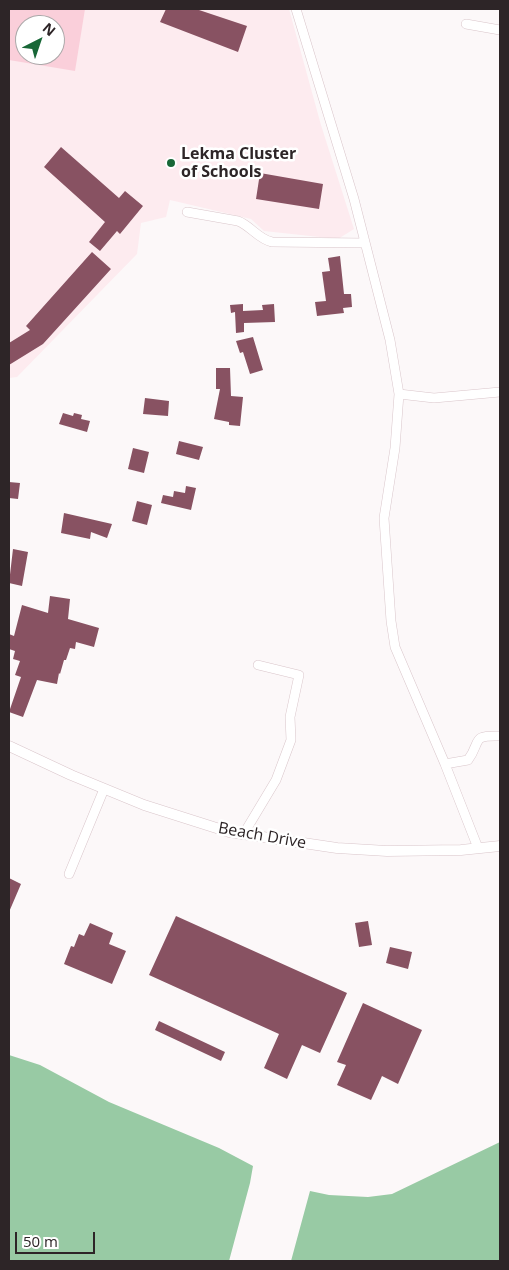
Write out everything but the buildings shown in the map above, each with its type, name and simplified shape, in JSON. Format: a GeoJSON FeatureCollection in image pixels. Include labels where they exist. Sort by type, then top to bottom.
{"type":"FeatureCollection","features":[{"type":"Feature","properties":{"kind":"street"},"geometry":{"type":"LineString","coordinates":[[296,9],[354,199],[390,340],[399,394],[395,448],[384,518],[392,634],[395,647],[445,764],[478,848]]}},
{"type":"Feature","properties":{"kind":"street"},"geometry":{"type":"LineString","coordinates":[[466,24],[500,30]]}},
{"type":"Feature","properties":{"kind":"street"},"geometry":{"type":"LineString","coordinates":[[187,212],[245,223],[260,237],[272,242],[365,243]]}},
{"type":"Feature","properties":{"kind":"street"},"geometry":{"type":"LineString","coordinates":[[399,394],[434,398],[500,392]]}},
{"type":"Feature","properties":{"kind":"street"},"geometry":{"type":"LineString","coordinates":[[243,835],[276,780],[291,740],[290,717],[299,675],[258,665]]}},
{"type":"Feature","properties":{"kind":"street"},"geometry":{"type":"LineString","coordinates":[[445,764],[468,760],[479,738],[485,735],[500,736]]}},
{"type":"Feature","properties":{"kind":"street","name":"Beach Drive"},"geometry":{"type":"LineString","coordinates":[[9,746],[144,805],[243,835],[337,848],[387,851],[461,850],[500,846]]}},
{"type":"Feature","properties":{"kind":"street"},"geometry":{"type":"LineString","coordinates":[[69,874],[104,789]]}},
{"type":"Feature","properties":{"kind":"shaded area","name":"Lekma Cluster of Schools"},"geometry":{"type":"Polygon","coordinates":[[[9,9],[289,9],[321,125],[354,229],[338,239],[264,231],[251,219],[170,200],[166,217],[141,223],[137,254],[17,377],[9,378],[9,9]]]}},
{"type":"Feature","properties":{"kind":"shaded area"},"geometry":{"type":"Polygon","coordinates":[[[9,9],[85,9],[75,71],[39,65],[65,65],[65,15],[15,15],[15,61],[9,60],[9,9]]]}},
{"type":"Feature","properties":{"kind":"shaded area"},"geometry":{"type":"Polygon","coordinates":[[[9,1055],[40,1065],[109,1102],[219,1148],[253,1166],[229,1261],[9,1261],[9,1055]]]}},
{"type":"Feature","properties":{"kind":"shaded area"},"geometry":{"type":"Polygon","coordinates":[[[500,1142],[500,1261],[291,1261],[310,1191],[329,1195],[368,1197],[392,1194],[500,1142]]]}},
{"type":"Feature","properties":{"kind":"place","name":"Lekma Cluster of Schools"},"geometry":{"type":"Point","coordinates":[171,163]}}]}
